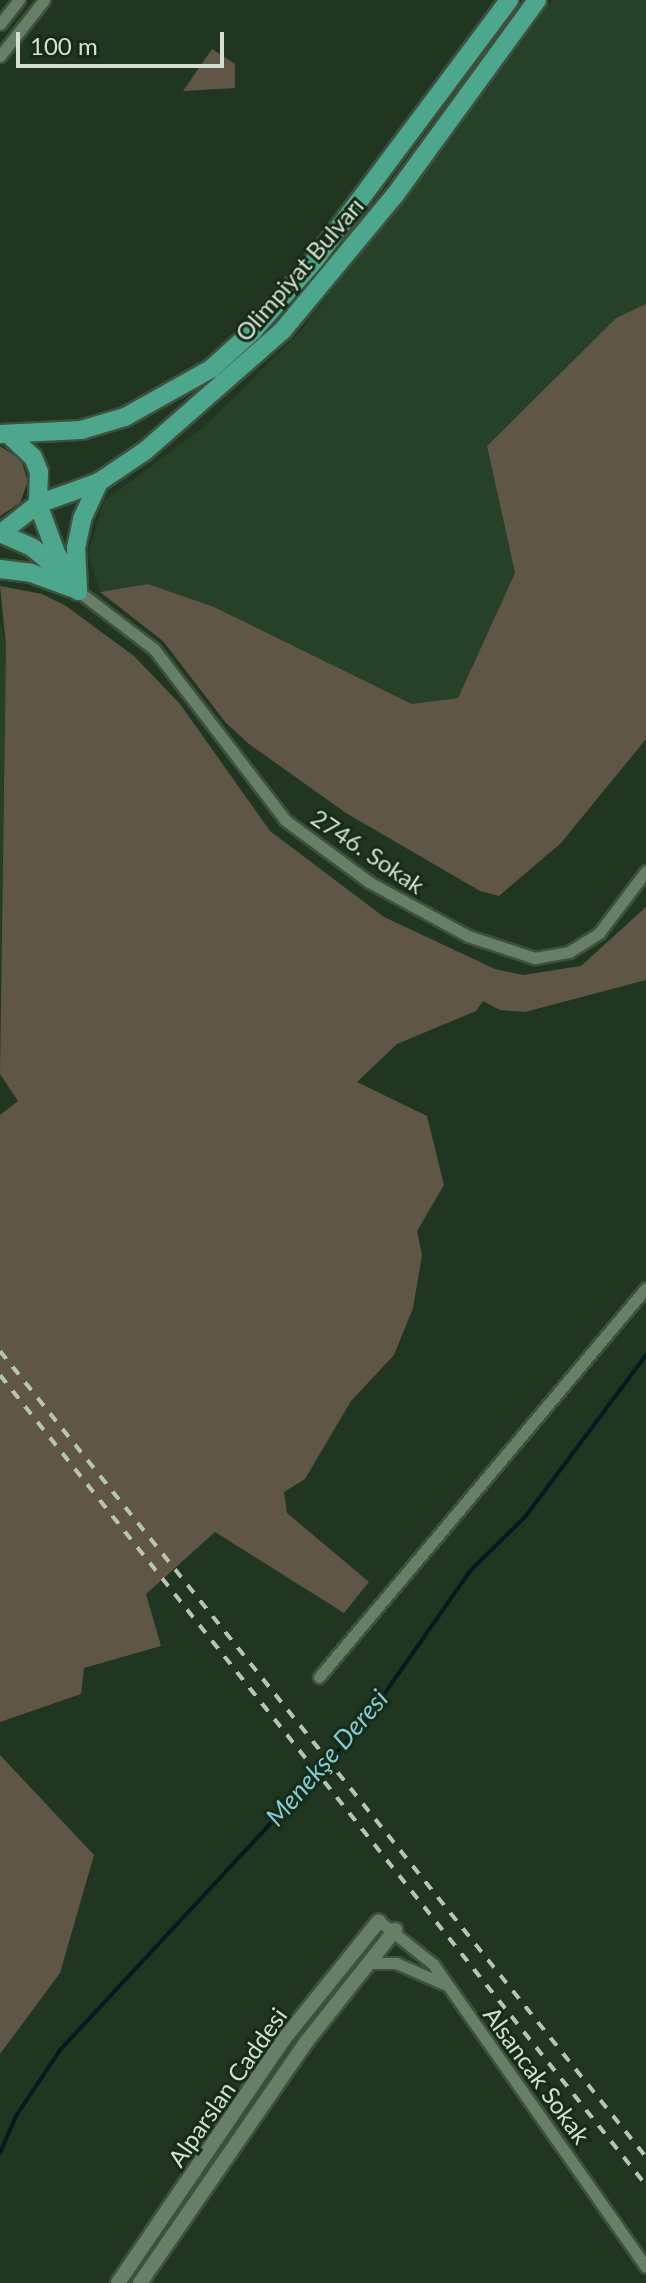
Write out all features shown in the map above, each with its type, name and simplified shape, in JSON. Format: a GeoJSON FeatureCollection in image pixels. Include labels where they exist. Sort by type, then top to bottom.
{"type":"FeatureCollection","features":[{"type":"Feature","properties":{"kind":"main road","name":"Olimpiyat Bulvarı"},"geometry":{"type":"LineString","coordinates":[[3,430],[81,430],[125,417],[211,369],[253,331],[314,261],[509,0]]}},
{"type":"Feature","properties":{"kind":"main road","name":"Olimpiyat Bulvarı"},"geometry":{"type":"LineString","coordinates":[[0,533],[38,504],[99,482],[199,408],[283,330],[395,195],[537,0]]}},
{"type":"Feature","properties":{"kind":"main road"},"geometry":{"type":"LineString","coordinates":[[3,430],[33,457],[39,472],[38,504],[56,553],[78,591]]}},
{"type":"Feature","properties":{"kind":"main road"},"geometry":{"type":"LineString","coordinates":[[78,591],[76,548],[82,519],[99,482]]}},
{"type":"Feature","properties":{"kind":"main road"},"geometry":{"type":"LineString","coordinates":[[0,533],[48,557],[78,591]]}},
{"type":"Feature","properties":{"kind":"main road"},"geometry":{"type":"LineString","coordinates":[[0,569],[31,573],[78,591]]}},
{"type":"Feature","properties":{"kind":"street"},"geometry":{"type":"LineString","coordinates":[[0,24],[19,0]]}},
{"type":"Feature","properties":{"kind":"street"},"geometry":{"type":"LineString","coordinates":[[0,56],[44,0]]}},
{"type":"Feature","properties":{"kind":"street","name":"2746. Sokak"},"geometry":{"type":"LineString","coordinates":[[78,591],[154,649],[285,820],[369,882],[457,930],[514,952],[553,957],[599,933],[646,871]]}},
{"type":"Feature","properties":{"kind":"street"},"geometry":{"type":"LineString","coordinates":[[319,1677],[646,1288]]}},
{"type":"Feature","properties":{"kind":"street","name":"Alsancak Sokak"},"geometry":{"type":"LineString","coordinates":[[379,1921],[395,1930],[433,1964],[444,1984],[646,2267]]}},
{"type":"Feature","properties":{"kind":"street","name":"Alparslan Caddesi"},"geometry":{"type":"LineString","coordinates":[[118,2283],[284,2039],[379,1921]]}},
{"type":"Feature","properties":{"kind":"street","name":"Alparslan Caddesi"},"geometry":{"type":"LineString","coordinates":[[140,2283],[307,2041],[395,1930]]}},
{"type":"Feature","properties":{"kind":"street"},"geometry":{"type":"LineString","coordinates":[[369,1963],[396,1963],[444,1984]]}},
{"type":"Feature","properties":{"kind":"shaded area"},"geometry":{"type":"Polygon","coordinates":[[[552,0],[646,0],[646,304],[616,318],[487,446],[515,573],[458,698],[413,704],[214,607],[148,584],[100,592],[88,554],[104,501],[204,427],[301,331],[552,0]]]}},
{"type":"Feature","properties":{"kind":"shaded area"},"geometry":{"type":"Polygon","coordinates":[[[212,49],[235,64],[235,88],[183,91],[212,49]]]}},
{"type":"Feature","properties":{"kind":"shaded area"},"geometry":{"type":"Polygon","coordinates":[[[646,304],[646,739],[561,843],[499,896],[480,891],[346,813],[249,744],[226,723],[163,641],[100,592],[148,584],[214,607],[412,704],[458,698],[515,573],[487,446],[616,318],[646,304]]]}},
{"type":"Feature","properties":{"kind":"shaded area"},"geometry":{"type":"Polygon","coordinates":[[[0,446],[21,460],[28,481],[20,503],[0,516],[0,446]]]}},
{"type":"Feature","properties":{"kind":"shaded area"},"geometry":{"type":"Polygon","coordinates":[[[0,586],[42,594],[66,606],[134,656],[180,704],[270,831],[384,917],[495,969],[523,975],[581,966],[646,907],[646,980],[525,1012],[500,1010],[483,1001],[476,1011],[397,1044],[357,1082],[427,1116],[444,1185],[417,1231],[422,1255],[413,1308],[394,1355],[351,1401],[305,1479],[284,1492],[287,1513],[369,1582],[344,1613],[215,1532],[146,1594],[161,1646],[84,1668],[81,1694],[0,1722],[0,1115],[18,1101],[0,1074],[6,645],[0,586]]]}},
{"type":"Feature","properties":{"kind":"shaded area"},"geometry":{"type":"Polygon","coordinates":[[[0,622],[6,645],[0,985],[0,622]]]}},
{"type":"Feature","properties":{"kind":"shaded area"},"geometry":{"type":"Polygon","coordinates":[[[0,1755],[94,1855],[60,1973],[0,2054],[0,1755]]]}},
{"type":"Feature","properties":{"kind":"waterway","name":"Menekşe Deresi"},"geometry":{"type":"LineString","coordinates":[[0,2153],[16,2116],[60,2050],[364,1723],[470,1571],[525,1517],[646,1355]]}},
{"type":"Feature","properties":{"kind":"railway"},"geometry":{"type":"LineString","coordinates":[[0,1351],[646,2157]]}},
{"type":"Feature","properties":{"kind":"railway"},"geometry":{"type":"LineString","coordinates":[[0,1375],[646,2185]]}}]}
